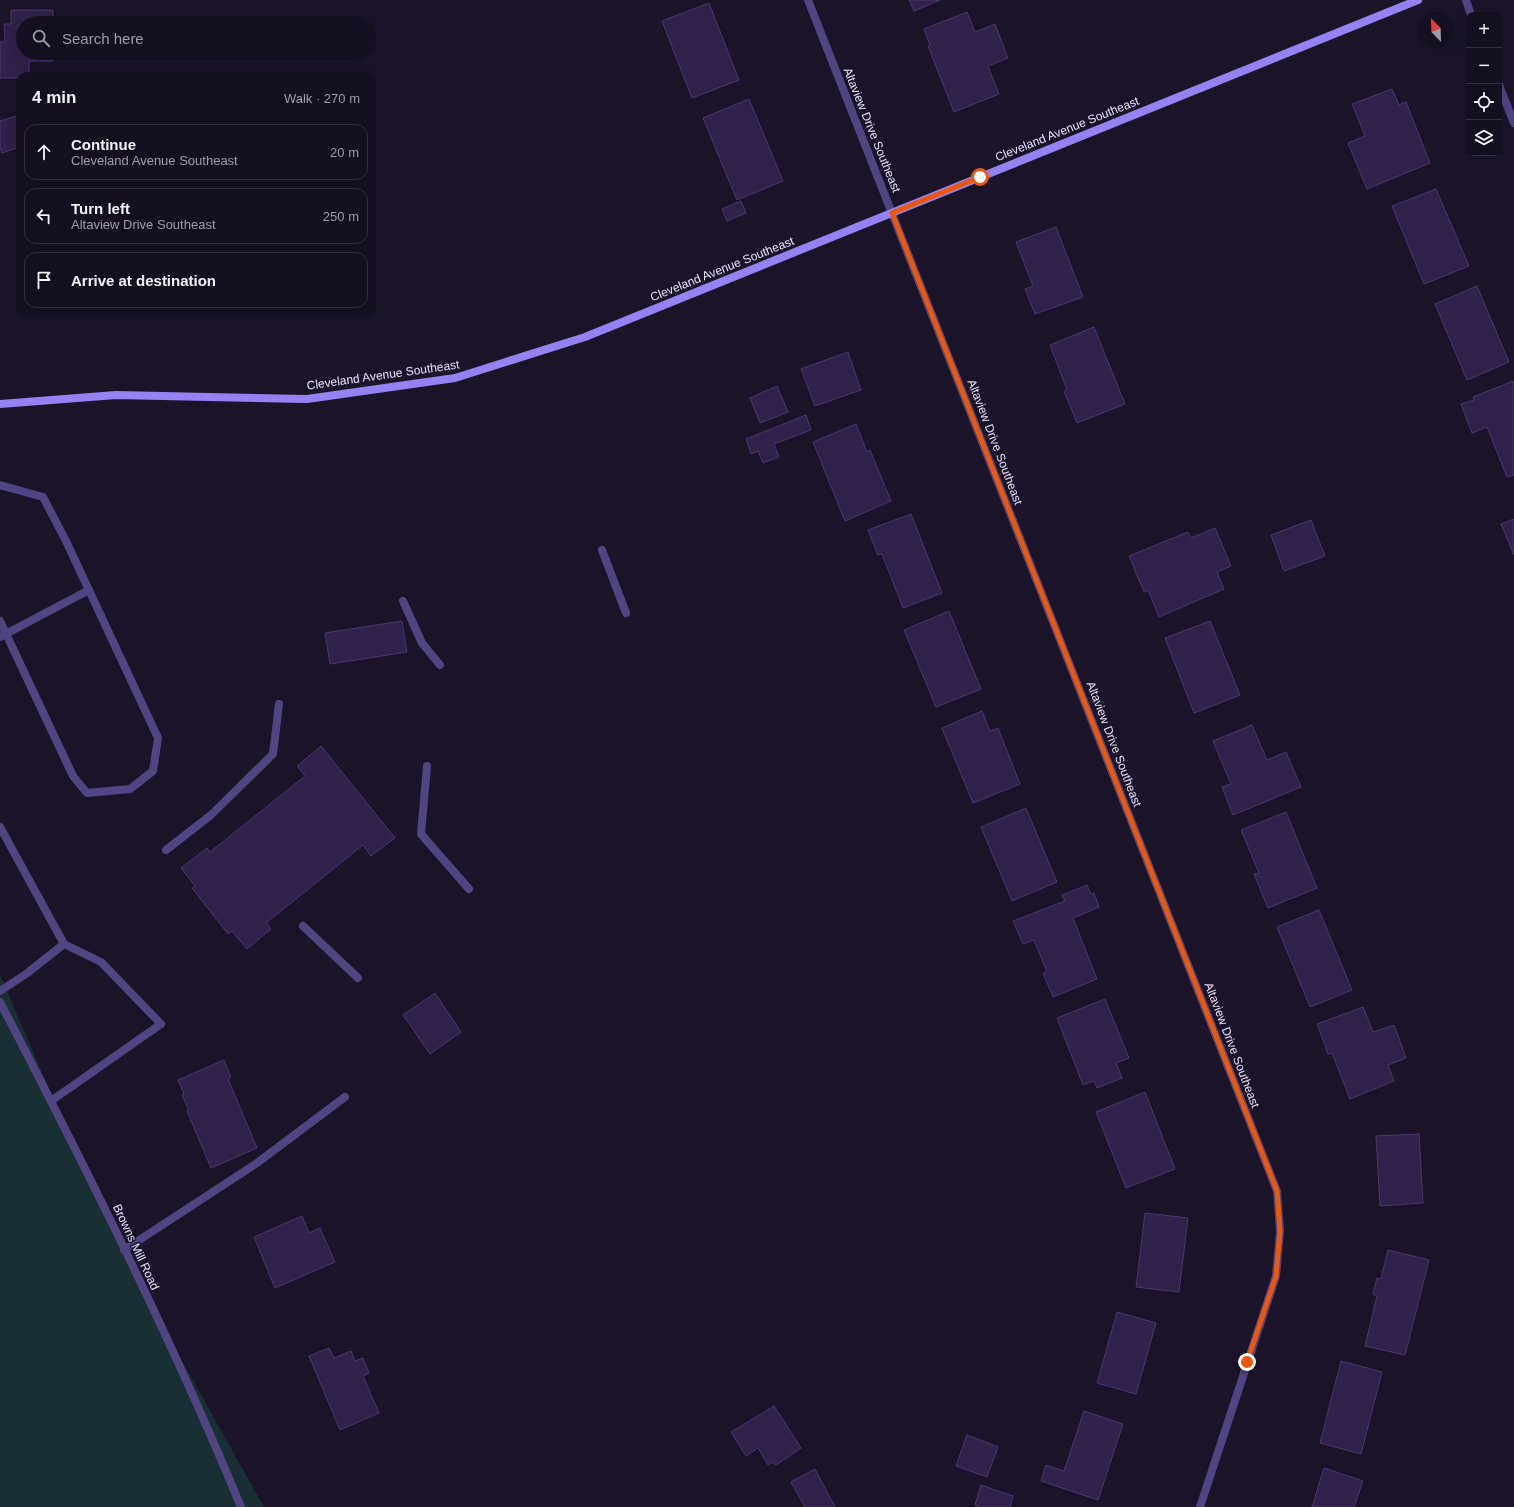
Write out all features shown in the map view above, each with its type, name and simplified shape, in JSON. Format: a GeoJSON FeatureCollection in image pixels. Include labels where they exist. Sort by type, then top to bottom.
{"type":"FeatureCollection","features":[{"type":"Feature","properties":{"kind":"main road","name":"Cleveland Avenue Southeast"},"geometry":{"type":"LineString","coordinates":[[0,404],[116,395],[307,399],[455,378],[585,337],[1418,0]]}},
{"type":"Feature","properties":{"kind":"street","name":"Altaview Drive Southeast"},"geometry":{"type":"LineString","coordinates":[[808,0],[1277,1191],[1280,1231],[1276,1276],[1200,1507]]}},
{"type":"Feature","properties":{"kind":"street"},"geometry":{"type":"LineString","coordinates":[[1466,0],[1470,12]]}},
{"type":"Feature","properties":{"kind":"street"},"geometry":{"type":"LineString","coordinates":[[1502,93],[1514,123]]}},
{"type":"Feature","properties":{"kind":"street"},"geometry":{"type":"LineString","coordinates":[[0,486],[42,497],[66,541],[158,738],[153,771],[130,790],[87,793],[73,776],[3,636],[0,621]]}},
{"type":"Feature","properties":{"kind":"street"},"geometry":{"type":"LineString","coordinates":[[602,550],[626,613]]}},
{"type":"Feature","properties":{"kind":"street"},"geometry":{"type":"LineString","coordinates":[[3,636],[89,590]]}},
{"type":"Feature","properties":{"kind":"street"},"geometry":{"type":"LineString","coordinates":[[403,600],[422,643],[440,666]]}},
{"type":"Feature","properties":{"kind":"street"},"geometry":{"type":"LineString","coordinates":[[166,850],[211,815],[273,754],[279,704]]}},
{"type":"Feature","properties":{"kind":"street"},"geometry":{"type":"LineString","coordinates":[[427,766],[421,834],[469,889]]}},
{"type":"Feature","properties":{"kind":"street"},"geometry":{"type":"LineString","coordinates":[[0,827],[64,944],[101,962],[161,1024],[51,1101]]}},
{"type":"Feature","properties":{"kind":"street"},"geometry":{"type":"LineString","coordinates":[[303,926],[358,978]]}},
{"type":"Feature","properties":{"kind":"street"},"geometry":{"type":"LineString","coordinates":[[0,991],[26,974],[64,944]]}},
{"type":"Feature","properties":{"kind":"street","name":"Browns Mill Road"},"geometry":{"type":"LineString","coordinates":[[0,1002],[82,1161],[206,1421],[242,1507]]}},
{"type":"Feature","properties":{"kind":"street"},"geometry":{"type":"LineString","coordinates":[[124,1250],[258,1163],[344,1097]]}},
{"type":"Feature","properties":{"kind":"green space"},"geometry":{"type":"Polygon","coordinates":[[[0,975],[108,1225],[146,1297],[264,1507],[0,1507],[0,975]]]}},
{"type":"Feature","properties":{"kind":"building"},"geometry":{"type":"Polygon","coordinates":[[[909,0],[940,0],[914,11],[909,0]]]}},
{"type":"Feature","properties":{"kind":"building"},"geometry":{"type":"Polygon","coordinates":[[[709,3],[739,80],[692,98],[662,21],[709,3]]]}},
{"type":"Feature","properties":{"kind":"building"},"geometry":{"type":"Polygon","coordinates":[[[11,10],[53,10],[53,16],[16,16],[16,60],[53,61],[29,61],[29,72],[16,72],[16,78],[0,78],[0,42],[5,42],[4,24],[11,24],[11,10]]]}},
{"type":"Feature","properties":{"kind":"building"},"geometry":{"type":"Polygon","coordinates":[[[967,12],[975,32],[995,24],[1008,58],[988,66],[999,94],[954,112],[928,46],[930,45],[924,29],[967,12]]]}},
{"type":"Feature","properties":{"kind":"building"},"geometry":{"type":"Polygon","coordinates":[[[1392,89],[1399,105],[1406,102],[1430,163],[1367,189],[1348,143],[1365,136],[1352,104],[1392,89]]]}},
{"type":"Feature","properties":{"kind":"building"},"geometry":{"type":"Polygon","coordinates":[[[749,99],[783,181],[737,200],[703,118],[749,99]]]}},
{"type":"Feature","properties":{"kind":"building"},"geometry":{"type":"Polygon","coordinates":[[[16,116],[16,148],[2,153],[0,147],[0,121],[16,116]]]}},
{"type":"Feature","properties":{"kind":"building"},"geometry":{"type":"Polygon","coordinates":[[[1436,189],[1469,266],[1424,284],[1392,206],[1436,189]]]}},
{"type":"Feature","properties":{"kind":"building"},"geometry":{"type":"Polygon","coordinates":[[[741,201],[746,213],[727,221],[722,209],[741,201]]]}},
{"type":"Feature","properties":{"kind":"building"},"geometry":{"type":"Polygon","coordinates":[[[1056,227],[1083,297],[1035,314],[1025,289],[1033,286],[1016,242],[1056,227]]]}},
{"type":"Feature","properties":{"kind":"building"},"geometry":{"type":"Polygon","coordinates":[[[1477,286],[1509,362],[1467,380],[1435,304],[1477,286]]]}},
{"type":"Feature","properties":{"kind":"building"},"geometry":{"type":"Polygon","coordinates":[[[1094,327],[1125,404],[1077,423],[1064,391],[1067,390],[1050,345],[1094,327]]]}},
{"type":"Feature","properties":{"kind":"building"},"geometry":{"type":"Polygon","coordinates":[[[848,352],[861,390],[815,406],[801,369],[848,352]]]}},
{"type":"Feature","properties":{"kind":"building"},"geometry":{"type":"Polygon","coordinates":[[[1513,381],[1514,475],[1507,477],[1487,427],[1472,433],[1461,404],[1474,400],[1473,397],[1513,381]]]}},
{"type":"Feature","properties":{"kind":"building"},"geometry":{"type":"Polygon","coordinates":[[[777,386],[788,412],[760,423],[750,398],[777,386]]]}},
{"type":"Feature","properties":{"kind":"building"},"geometry":{"type":"Polygon","coordinates":[[[806,415],[811,430],[774,444],[779,457],[763,463],[758,451],[751,454],[746,439],[806,415]]]}},
{"type":"Feature","properties":{"kind":"building"},"geometry":{"type":"Polygon","coordinates":[[[856,424],[867,452],[870,450],[891,501],[845,521],[813,442],[856,424]]]}},
{"type":"Feature","properties":{"kind":"building"},"geometry":{"type":"Polygon","coordinates":[[[911,514],[942,593],[903,608],[882,554],[878,555],[868,530],[911,514]]]}},
{"type":"Feature","properties":{"kind":"building"},"geometry":{"type":"Polygon","coordinates":[[[1514,519],[1514,555],[1501,524],[1514,519]]]}},
{"type":"Feature","properties":{"kind":"building"},"geometry":{"type":"Polygon","coordinates":[[[1311,520],[1325,556],[1284,571],[1271,535],[1311,520]]]}},
{"type":"Feature","properties":{"kind":"building"},"geometry":{"type":"Polygon","coordinates":[[[1215,528],[1231,566],[1217,572],[1224,589],[1159,617],[1148,590],[1144,592],[1129,556],[1188,532],[1191,538],[1215,528]]]}},
{"type":"Feature","properties":{"kind":"building"},"geometry":{"type":"Polygon","coordinates":[[[949,611],[981,689],[936,707],[904,630],[949,611]]]}},
{"type":"Feature","properties":{"kind":"building"},"geometry":{"type":"Polygon","coordinates":[[[402,621],[407,652],[330,664],[325,633],[402,621]]]}},
{"type":"Feature","properties":{"kind":"building"},"geometry":{"type":"Polygon","coordinates":[[[1210,621],[1240,695],[1194,713],[1165,638],[1210,621]]]}},
{"type":"Feature","properties":{"kind":"building"},"geometry":{"type":"Polygon","coordinates":[[[982,711],[990,731],[998,728],[1020,784],[973,803],[942,728],[982,711]]]}},
{"type":"Feature","properties":{"kind":"building"},"geometry":{"type":"Polygon","coordinates":[[[1252,725],[1267,760],[1286,752],[1301,787],[1233,815],[1222,787],[1231,784],[1213,741],[1252,725]]]}},
{"type":"Feature","properties":{"kind":"building"},"geometry":{"type":"Polygon","coordinates":[[[321,746],[395,838],[371,856],[363,845],[266,923],[271,929],[247,949],[232,931],[228,934],[192,888],[195,886],[181,868],[207,848],[210,852],[305,776],[297,766],[321,746]]]}},
{"type":"Feature","properties":{"kind":"building"},"geometry":{"type":"Polygon","coordinates":[[[1026,808],[1057,882],[1012,901],[981,827],[1026,808]]]}},
{"type":"Feature","properties":{"kind":"building"},"geometry":{"type":"Polygon","coordinates":[[[1286,812],[1317,888],[1268,908],[1254,874],[1259,873],[1241,830],[1286,812]]]}},
{"type":"Feature","properties":{"kind":"building"},"geometry":{"type":"Polygon","coordinates":[[[1087,885],[1091,894],[1094,893],[1099,907],[1073,918],[1097,979],[1053,997],[1043,973],[1047,972],[1034,940],[1023,944],[1013,921],[1065,901],[1062,895],[1087,885]]]}},
{"type":"Feature","properties":{"kind":"building"},"geometry":{"type":"Polygon","coordinates":[[[1319,910],[1352,990],[1310,1007],[1277,927],[1319,910]]]}},
{"type":"Feature","properties":{"kind":"building"},"geometry":{"type":"Polygon","coordinates":[[[435,993],[461,1032],[430,1054],[403,1015],[435,993]]]}},
{"type":"Feature","properties":{"kind":"building"},"geometry":{"type":"Polygon","coordinates":[[[1105,999],[1129,1058],[1116,1063],[1122,1078],[1097,1088],[1094,1081],[1083,1085],[1057,1018],[1105,999]]]}},
{"type":"Feature","properties":{"kind":"building"},"geometry":{"type":"Polygon","coordinates":[[[1363,1007],[1373,1032],[1394,1025],[1406,1058],[1388,1065],[1394,1081],[1350,1099],[1332,1053],[1328,1054],[1317,1024],[1363,1007]]]}},
{"type":"Feature","properties":{"kind":"building"},"geometry":{"type":"Polygon","coordinates":[[[224,1060],[231,1077],[228,1079],[257,1148],[211,1168],[187,1111],[189,1111],[182,1095],[184,1094],[178,1080],[224,1060]]]}},
{"type":"Feature","properties":{"kind":"building"},"geometry":{"type":"Polygon","coordinates":[[[1145,1092],[1175,1169],[1126,1188],[1096,1112],[1145,1092]]]}},
{"type":"Feature","properties":{"kind":"building"},"geometry":{"type":"Polygon","coordinates":[[[1419,1134],[1423,1203],[1380,1206],[1376,1136],[1419,1134]]]}},
{"type":"Feature","properties":{"kind":"building"},"geometry":{"type":"Polygon","coordinates":[[[1145,1213],[1188,1218],[1179,1292],[1136,1287],[1145,1213]]]}},
{"type":"Feature","properties":{"kind":"building"},"geometry":{"type":"Polygon","coordinates":[[[302,1216],[309,1233],[320,1228],[335,1262],[275,1288],[254,1237],[302,1216]]]}},
{"type":"Feature","properties":{"kind":"building"},"geometry":{"type":"Polygon","coordinates":[[[1388,1250],[1429,1260],[1405,1355],[1365,1346],[1377,1296],[1373,1294],[1377,1278],[1381,1279],[1388,1250]]]}},
{"type":"Feature","properties":{"kind":"building"},"geometry":{"type":"Polygon","coordinates":[[[1117,1312],[1156,1323],[1136,1394],[1097,1383],[1117,1312]]]}},
{"type":"Feature","properties":{"kind":"building"},"geometry":{"type":"Polygon","coordinates":[[[329,1348],[334,1358],[351,1351],[355,1361],[363,1358],[369,1373],[363,1376],[379,1413],[340,1430],[309,1356],[329,1348]]]}},
{"type":"Feature","properties":{"kind":"building"},"geometry":{"type":"Polygon","coordinates":[[[1341,1361],[1382,1372],[1361,1454],[1320,1443],[1341,1361]]]}},
{"type":"Feature","properties":{"kind":"building"},"geometry":{"type":"Polygon","coordinates":[[[774,1406],[801,1448],[776,1465],[773,1462],[768,1465],[758,1448],[746,1456],[731,1432],[774,1406]]]}},
{"type":"Feature","properties":{"kind":"building"},"geometry":{"type":"Polygon","coordinates":[[[1084,1411],[1123,1424],[1098,1500],[1041,1481],[1046,1465],[1064,1471],[1084,1411]]]}},
{"type":"Feature","properties":{"kind":"building"},"geometry":{"type":"Polygon","coordinates":[[[967,1435],[998,1447],[987,1477],[956,1466],[967,1435]]]}},
{"type":"Feature","properties":{"kind":"building"},"geometry":{"type":"Polygon","coordinates":[[[1324,1468],[1363,1481],[1354,1507],[1312,1507],[1324,1468]]]}},
{"type":"Feature","properties":{"kind":"building"},"geometry":{"type":"Polygon","coordinates":[[[815,1469],[835,1507],[805,1507],[791,1482],[815,1469]]]}},
{"type":"Feature","properties":{"kind":"building"},"geometry":{"type":"Polygon","coordinates":[[[981,1485],[1013,1496],[1010,1507],[980,1507],[975,1505],[981,1485]]]}},
{"type":"Feature","properties":{"kind":"route"},"geometry":{"type":"LineString","coordinates":[[980,177],[892,213],[1277,1191],[1280,1231],[1276,1276],[1247,1362]]}}]}
